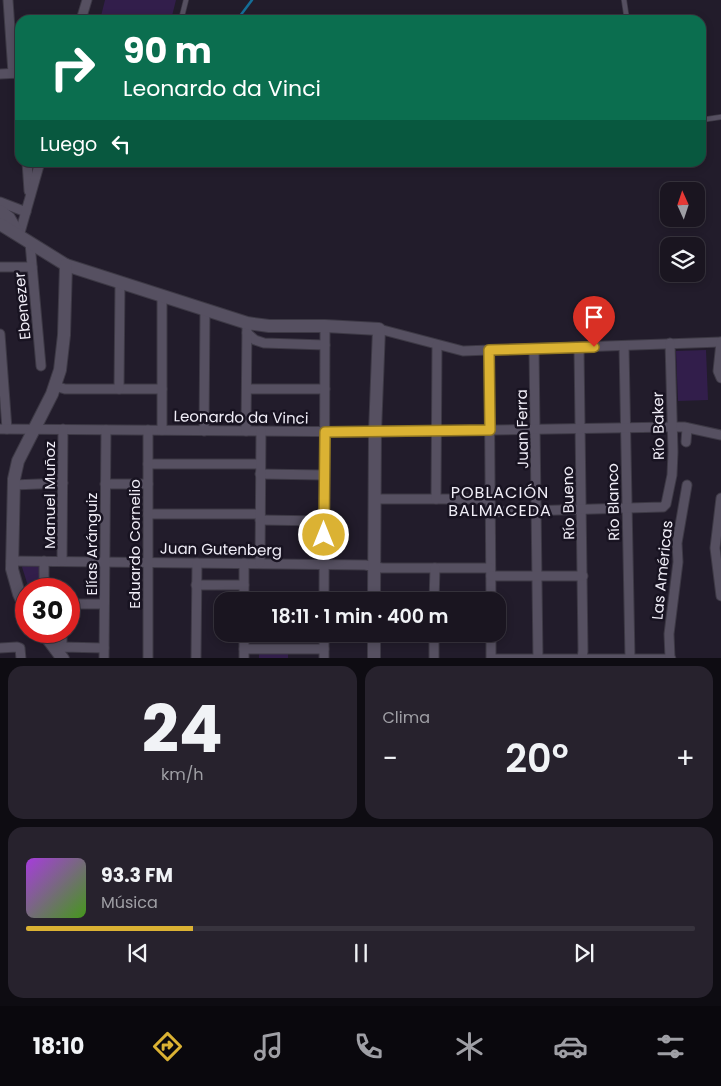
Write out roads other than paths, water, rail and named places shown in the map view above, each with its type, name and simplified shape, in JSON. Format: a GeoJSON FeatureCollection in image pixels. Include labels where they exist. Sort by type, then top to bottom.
{"type":"FeatureCollection","features":[{"type":"Feature","properties":{"kind":"street"},"geometry":{"type":"LineString","coordinates":[[8,0],[15,57]]}},
{"type":"Feature","properties":{"kind":"street"},"geometry":{"type":"LineString","coordinates":[[82,15],[87,0]]}},
{"type":"Feature","properties":{"kind":"street"},"geometry":{"type":"LineString","coordinates":[[0,74],[15,73]]}},
{"type":"Feature","properties":{"kind":"street"},"geometry":{"type":"LineString","coordinates":[[27,167],[30,199]]}},
{"type":"Feature","properties":{"kind":"street","name":"Ebenezer"},"geometry":{"type":"LineString","coordinates":[[39,167],[26,212],[25,239],[32,267],[40,366]]}},
{"type":"Feature","properties":{"kind":"street"},"geometry":{"type":"LineString","coordinates":[[0,202],[26,212]]}},
{"type":"Feature","properties":{"kind":"street"},"geometry":{"type":"LineString","coordinates":[[0,211],[9,218],[25,239]]}},
{"type":"Feature","properties":{"kind":"street"},"geometry":{"type":"LineString","coordinates":[[0,224],[66,265],[205,309],[247,328],[325,326],[379,329],[463,351],[721,342],[718,371],[721,378]]}},
{"type":"Feature","properties":{"kind":"street"},"geometry":{"type":"LineString","coordinates":[[15,580],[11,561],[13,485],[18,461],[55,386],[63,349],[66,265]]}},
{"type":"Feature","properties":{"kind":"street"},"geometry":{"type":"LineString","coordinates":[[0,267],[32,267]]}},
{"type":"Feature","properties":{"kind":"street"},"geometry":{"type":"LineString","coordinates":[[119,389],[120,282]]}},
{"type":"Feature","properties":{"kind":"street"},"geometry":{"type":"LineString","coordinates":[[162,296],[162,430]]}},
{"type":"Feature","properties":{"kind":"street"},"geometry":{"type":"LineString","coordinates":[[204,430],[205,309]]}},
{"type":"Feature","properties":{"kind":"street"},"geometry":{"type":"LineString","coordinates":[[324,592],[325,326]]}},
{"type":"Feature","properties":{"kind":"street"},"geometry":{"type":"LineString","coordinates":[[247,328],[255,340],[264,344],[325,345]]}},
{"type":"Feature","properties":{"kind":"street"},"geometry":{"type":"LineString","coordinates":[[246,431],[247,328]]}},
{"type":"Feature","properties":{"kind":"street"},"geometry":{"type":"LineString","coordinates":[[374,592],[375,432],[379,329]]}},
{"type":"Feature","properties":{"kind":"street"},"geometry":{"type":"LineString","coordinates":[[0,334],[3,429]]}},
{"type":"Feature","properties":{"kind":"street","name":"Río Baker"},"geometry":{"type":"LineString","coordinates":[[626,508],[663,507],[666,504],[672,475],[674,452],[671,427],[670,343]]}},
{"type":"Feature","properties":{"kind":"street"},"geometry":{"type":"LineString","coordinates":[[436,500],[437,345]]}},
{"type":"Feature","properties":{"kind":"street","name":"Río Blanco"},"geometry":{"type":"LineString","coordinates":[[624,346],[626,658]]}},
{"type":"Feature","properties":{"kind":"street","name":"Río Bueno"},"geometry":{"type":"LineString","coordinates":[[579,348],[582,658]]}},
{"type":"Feature","properties":{"kind":"street","name":"Juan Ferra"},"geometry":{"type":"LineString","coordinates":[[534,349],[538,658]]}},
{"type":"Feature","properties":{"kind":"street"},"geometry":{"type":"LineString","coordinates":[[489,350],[491,592]]}},
{"type":"Feature","properties":{"kind":"street"},"geometry":{"type":"LineString","coordinates":[[55,386],[65,388],[162,389]]}},
{"type":"Feature","properties":{"kind":"street"},"geometry":{"type":"LineString","coordinates":[[247,389],[325,389]]}},
{"type":"Feature","properties":{"kind":"street","name":"Leonardo da Vinci"},"geometry":{"type":"LineString","coordinates":[[3,429],[375,432],[671,427],[687,428],[721,435]]}},
{"type":"Feature","properties":{"kind":"street"},"geometry":{"type":"LineString","coordinates":[[686,442],[687,428]]}},
{"type":"Feature","properties":{"kind":"street","name":"Manuel Muñoz"},"geometry":{"type":"LineString","coordinates":[[62,562],[63,429]]}},
{"type":"Feature","properties":{"kind":"street","name":"Elías Aránguiz"},"geometry":{"type":"LineString","coordinates":[[104,658],[106,430]]}},
{"type":"Feature","properties":{"kind":"street","name":"Eduardo Cornelio"},"geometry":{"type":"LineString","coordinates":[[148,430],[148,658]]}},
{"type":"Feature","properties":{"kind":"street"},"geometry":{"type":"LineString","coordinates":[[260,431],[260,564]]}},
{"type":"Feature","properties":{"kind":"street"},"geometry":{"type":"LineString","coordinates":[[148,464],[260,469],[324,475]]}},
{"type":"Feature","properties":{"kind":"street"},"geometry":{"type":"LineString","coordinates":[[13,485],[63,483]]}},
{"type":"Feature","properties":{"kind":"street"},"geometry":{"type":"LineString","coordinates":[[105,484],[148,484]]}},
{"type":"Feature","properties":{"kind":"street","name":"Las Américas"},"geometry":{"type":"LineString","coordinates":[[491,658],[671,658],[669,634],[678,562],[677,543],[687,485]]}},
{"type":"Feature","properties":{"kind":"street"},"geometry":{"type":"LineString","coordinates":[[721,498],[715,548],[721,596]]}},
{"type":"Feature","properties":{"kind":"street"},"geometry":{"type":"LineString","coordinates":[[375,500],[490,500]]}},
{"type":"Feature","properties":{"kind":"street"},"geometry":{"type":"LineString","coordinates":[[490,512],[626,508]]}},
{"type":"Feature","properties":{"kind":"street"},"geometry":{"type":"LineString","coordinates":[[148,514],[324,520]]}},
{"type":"Feature","properties":{"kind":"street","name":"Juan Gutenberg"},"geometry":{"type":"LineString","coordinates":[[11,561],[365,565],[382,568],[435,568],[538,576],[582,576]]}},
{"type":"Feature","properties":{"kind":"street"},"geometry":{"type":"LineString","coordinates":[[44,561],[44,578]]}},
{"type":"Feature","properties":{"kind":"street"},"geometry":{"type":"LineString","coordinates":[[196,658],[197,563]]}},
{"type":"Feature","properties":{"kind":"street"},"geometry":{"type":"LineString","coordinates":[[244,563],[244,592]]}},
{"type":"Feature","properties":{"kind":"street"},"geometry":{"type":"LineString","coordinates":[[434,592],[435,568]]}},
{"type":"Feature","properties":{"kind":"street"},"geometry":{"type":"LineString","coordinates":[[196,585],[244,585]]}},
{"type":"Feature","properties":{"kind":"street"},"geometry":{"type":"LineString","coordinates":[[80,604],[104,604]]}},
{"type":"Feature","properties":{"kind":"street"},"geometry":{"type":"LineString","coordinates":[[374,642],[374,658]]}},
{"type":"Feature","properties":{"kind":"street"},"geometry":{"type":"LineString","coordinates":[[434,642],[434,658]]}},
{"type":"Feature","properties":{"kind":"street"},"geometry":{"type":"LineString","coordinates":[[491,642],[491,658]]}},
{"type":"Feature","properties":{"kind":"street"},"geometry":{"type":"LineString","coordinates":[[0,648],[20,648],[21,658]]}},
{"type":"Feature","properties":{"kind":"street"},"geometry":{"type":"LineString","coordinates":[[61,652],[104,648]]}},
{"type":"Feature","properties":{"kind":"street"},"geometry":{"type":"LineString","coordinates":[[244,654],[324,654]]}},
{"type":"Feature","properties":{"kind":"lane"},"geometry":{"type":"LineString","coordinates":[[182,15],[186,0]]}},
{"type":"Feature","properties":{"kind":"lane"},"geometry":{"type":"LineString","coordinates":[[624,0],[626,15]]}},
{"type":"Feature","properties":{"kind":"lane"},"geometry":{"type":"LineString","coordinates":[[706,119],[721,117]]}},
{"type":"Feature","properties":{"kind":"waterway"},"geometry":{"type":"LineString","coordinates":[[241,15],[252,0]]}},
{"type":"Feature","properties":{"kind":"district","name":"POBLACIÓN BALMACEDA"},"geometry":{"type":"Point","coordinates":[500,501]}}]}
